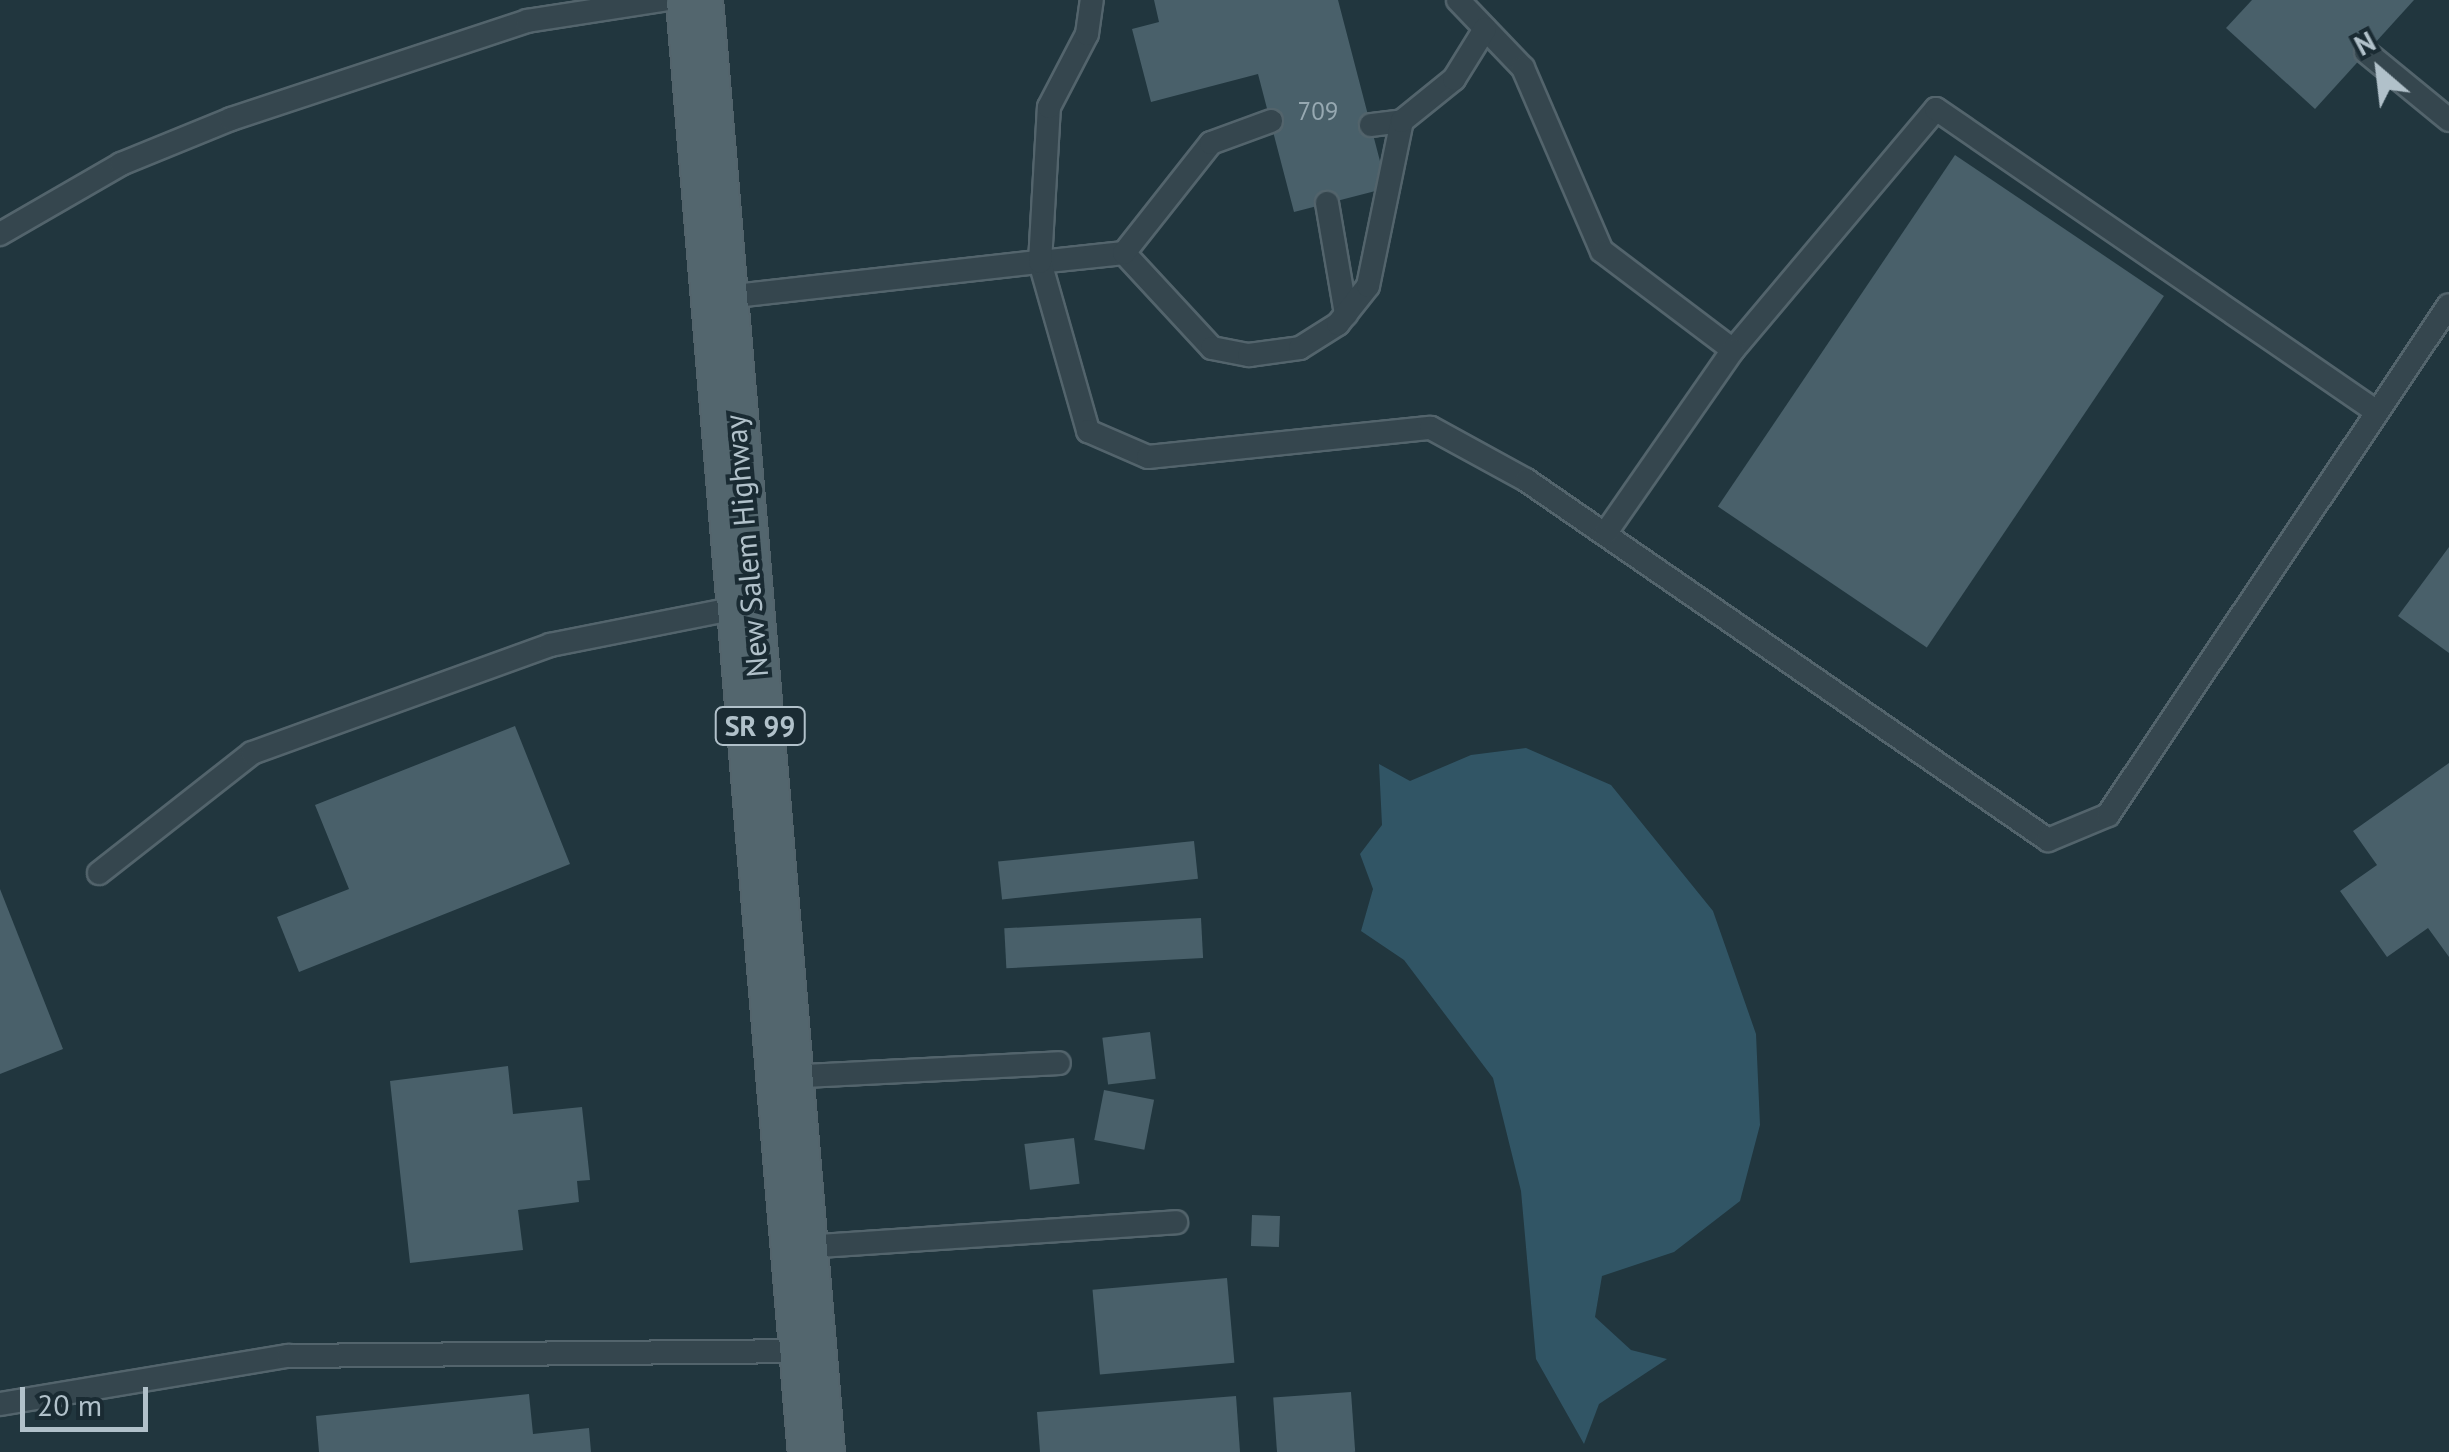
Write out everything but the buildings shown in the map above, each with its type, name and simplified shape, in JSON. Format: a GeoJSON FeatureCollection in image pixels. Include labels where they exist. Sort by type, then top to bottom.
{"type":"FeatureCollection","features":[{"type":"Feature","properties":{"kind":"main road","name":"New Salem Highway"},"geometry":{"type":"LineString","coordinates":[[694,0],[726,297],[786,1077],[804,1247],[806,1351],[816,1452]]}},
{"type":"Feature","properties":{"kind":"lane"},"geometry":{"type":"LineString","coordinates":[[0,234],[121,164],[231,119],[527,22],[664,0]]}},
{"type":"Feature","properties":{"kind":"lane"},"geometry":{"type":"LineString","coordinates":[[1092,0],[1088,34],[1049,108],[1040,262],[1088,432],[1148,457],[1431,428],[1605,534],[2048,840],[2108,815],[2449,305]]}},
{"type":"Feature","properties":{"kind":"lane"},"geometry":{"type":"LineString","coordinates":[[1458,0],[1523,68],[1602,251],[1733,350]]}},
{"type":"Feature","properties":{"kind":"lane"},"geometry":{"type":"LineString","coordinates":[[1371,125],[1402,121],[1454,79],[1485,29]]}},
{"type":"Feature","properties":{"kind":"lane"},"geometry":{"type":"LineString","coordinates":[[2366,52],[2446,110]]}},
{"type":"Feature","properties":{"kind":"lane"},"geometry":{"type":"LineString","coordinates":[[1605,534],[1733,350],[1936,109],[2377,412]]}},
{"type":"Feature","properties":{"kind":"lane"},"geometry":{"type":"LineString","coordinates":[[726,297],[1124,253],[1211,143],[1271,121]]}},
{"type":"Feature","properties":{"kind":"lane"},"geometry":{"type":"LineString","coordinates":[[1124,253],[1212,348],[1249,356],[1300,348],[1346,314],[1368,286],[1384,232],[1402,121]]}},
{"type":"Feature","properties":{"kind":"lane"},"geometry":{"type":"LineString","coordinates":[[1328,203],[1346,314]]}},
{"type":"Feature","properties":{"kind":"lane"},"geometry":{"type":"LineString","coordinates":[[99,873],[252,753],[550,645],[751,605]]}},
{"type":"Feature","properties":{"kind":"lane"},"geometry":{"type":"LineString","coordinates":[[786,1077],[1059,1063]]}},
{"type":"Feature","properties":{"kind":"lane"},"geometry":{"type":"LineString","coordinates":[[804,1247],[1176,1222]]}},
{"type":"Feature","properties":{"kind":"lane"},"geometry":{"type":"LineString","coordinates":[[0,1404],[288,1356],[806,1351]]}},
{"type":"Feature","properties":{"kind":"water"},"geometry":{"type":"Polygon","coordinates":[[[1526,748],[1611,785],[1713,911],[1756,1034],[1760,1125],[1740,1201],[1674,1252],[1602,1276],[1595,1317],[1631,1350],[1667,1359],[1599,1404],[1584,1444],[1536,1359],[1521,1191],[1493,1078],[1404,960],[1361,931],[1373,889],[1360,854],[1382,825],[1379,764],[1410,781],[1471,755],[1526,748]]]}}]}
